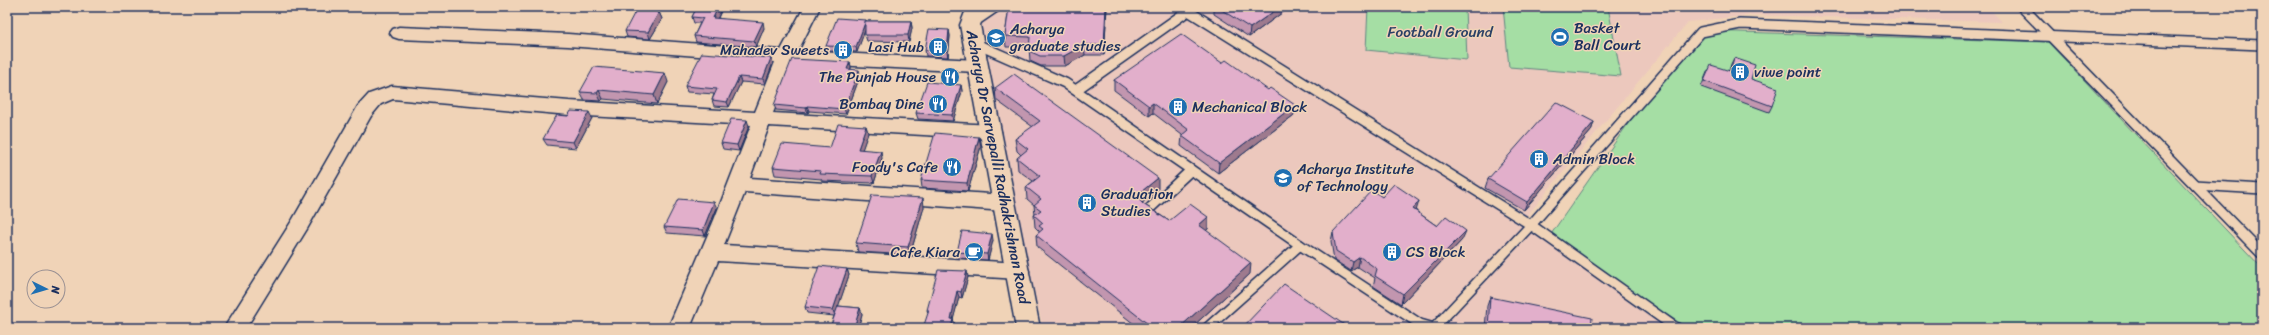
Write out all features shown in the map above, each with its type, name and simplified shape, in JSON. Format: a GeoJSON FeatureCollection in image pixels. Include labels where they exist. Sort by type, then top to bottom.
{"type":"FeatureCollection","features":[{"type":"Feature","properties":{"kind":"street"},"geometry":{"type":"LineString","coordinates":[[679,328],[738,184],[798,30],[812,7]]}},
{"type":"Feature","properties":{"kind":"street","name":"Acharya Dr Sarvepalli Radhakrishnan Road"},"geometry":{"type":"LineString","coordinates":[[973,25],[977,66],[992,132],[1019,271],[1028,328]]}},
{"type":"Feature","properties":{"kind":"street"},"geometry":{"type":"LineString","coordinates":[[399,33],[568,40],[787,57],[977,66]]}},
{"type":"Feature","properties":{"kind":"street"},"geometry":{"type":"LineString","coordinates":[[235,328],[300,224],[364,111],[375,99],[392,92],[569,108],[992,132]]}},
{"type":"Feature","properties":{"kind":"street"},"geometry":{"type":"LineString","coordinates":[[738,184],[1005,203]]}},
{"type":"Feature","properties":{"kind":"street"},"geometry":{"type":"LineString","coordinates":[[710,252],[1019,271]]}},
{"type":"Feature","properties":{"kind":"lane"},"geometry":{"type":"LineString","coordinates":[[996,7],[973,25],[1076,90],[1300,245],[1420,324],[1434,328],[1531,225],[1701,32],[1740,24],[2262,45]]}},
{"type":"Feature","properties":{"kind":"lane"},"geometry":{"type":"LineString","coordinates":[[2022,7],[2262,254]]}},
{"type":"Feature","properties":{"kind":"lane"},"geometry":{"type":"LineString","coordinates":[[1076,90],[1188,8],[1531,225],[1676,328]]}},
{"type":"Feature","properties":{"kind":"lane"},"geometry":{"type":"LineString","coordinates":[[1147,211],[1191,170]]}},
{"type":"Feature","properties":{"kind":"lane"},"geometry":{"type":"LineString","coordinates":[[2196,186],[2262,189]]}},
{"type":"Feature","properties":{"kind":"lane"},"geometry":{"type":"LineString","coordinates":[[1207,328],[1300,245]]}},
{"type":"Feature","properties":{"kind":"shaded area","name":"Acharya Institute of Technology"},"geometry":{"type":"Polygon","coordinates":[[[980,7],[1988,7],[2002,22],[1752,15],[1688,22],[1520,224],[1688,328],[1043,328],[977,44],[980,7]]]}},
{"type":"Feature","properties":{"kind":"green space","name":"Football Ground"},"geometry":{"type":"Polygon","coordinates":[[[1368,7],[1465,7],[1467,60],[1366,50],[1368,7]]]}},
{"type":"Feature","properties":{"kind":"green space","name":"Basket Ball Court"},"geometry":{"type":"Polygon","coordinates":[[[1503,7],[1608,7],[1621,76],[1509,67],[1503,7]]]}},
{"type":"Feature","properties":{"kind":"green space"},"geometry":{"type":"Polygon","coordinates":[[[1708,31],[2048,42],[2262,268],[2262,328],[1688,328],[1547,240],[1657,82],[1708,31]]]}},
{"type":"Feature","properties":{"kind":"building"},"geometry":{"type":"Polygon","coordinates":[[[697,7],[718,7],[713,18],[763,22],[754,41],[694,36],[703,18],[692,17],[697,7]]]}},
{"type":"Feature","properties":{"kind":"building"},"geometry":{"type":"Polygon","coordinates":[[[1009,7],[1106,7],[1104,45],[1084,45],[1064,56],[1040,56],[1029,51],[1030,37],[1005,36],[1009,7]]]}},
{"type":"Feature","properties":{"kind":"building"},"geometry":{"type":"Polygon","coordinates":[[[1217,7],[1280,7],[1250,28],[1217,7]]]}},
{"type":"Feature","properties":{"kind":"building"},"geometry":{"type":"Polygon","coordinates":[[[636,10],[659,12],[648,32],[625,31],[636,10]]]}},
{"type":"Feature","properties":{"kind":"building"},"geometry":{"type":"Polygon","coordinates":[[[837,18],[866,20],[856,47],[826,46],[837,18]]]}},
{"type":"Feature","properties":{"kind":"building"},"geometry":{"type":"Polygon","coordinates":[[[865,21],[911,21],[908,35],[865,35],[865,21]]]}},
{"type":"Feature","properties":{"kind":"building"},"geometry":{"type":"Polygon","coordinates":[[[929,29],[949,30],[947,51],[925,50],[929,29]]]}},
{"type":"Feature","properties":{"kind":"building","name":"Mechanical Block"},"geometry":{"type":"Polygon","coordinates":[[[1181,34],[1222,63],[1226,60],[1268,90],[1270,88],[1295,105],[1219,163],[1182,136],[1189,130],[1153,103],[1149,106],[1114,80],[1181,34]]]}},
{"type":"Feature","properties":{"kind":"building"},"geometry":{"type":"Polygon","coordinates":[[[702,53],[771,58],[763,79],[739,77],[727,102],[712,100],[717,89],[685,86],[702,53]]]}},
{"type":"Feature","properties":{"kind":"building"},"geometry":{"type":"Polygon","coordinates":[[[1734,58],[1755,65],[1751,79],[1778,88],[1772,106],[1704,81],[1711,65],[1730,71],[1734,58]]]}},
{"type":"Feature","properties":{"kind":"building"},"geometry":{"type":"Polygon","coordinates":[[[792,59],[850,62],[847,69],[859,70],[844,109],[774,105],[792,59]]]}},
{"type":"Feature","properties":{"kind":"building"},"geometry":{"type":"Polygon","coordinates":[[[594,67],[665,73],[654,95],[599,90],[597,93],[580,92],[594,67]]]}},
{"type":"Feature","properties":{"kind":"building","name":"Graduation Studies"},"geometry":{"type":"Polygon","coordinates":[[[1014,74],[1158,178],[1136,196],[1143,204],[1169,221],[1190,204],[1208,217],[1199,225],[1251,263],[1179,328],[1153,328],[1036,235],[1043,229],[1039,226],[1043,223],[1034,215],[1041,210],[1034,205],[1041,199],[1026,187],[1040,176],[1017,158],[1028,149],[1015,139],[1040,121],[995,88],[1014,74]]]}},
{"type":"Feature","properties":{"kind":"building"},"geometry":{"type":"Polygon","coordinates":[[[927,82],[961,85],[952,115],[916,113],[927,82]]]}},
{"type":"Feature","properties":{"kind":"building","name":"Admin Block"},"geometry":{"type":"Polygon","coordinates":[[[1556,102],[1594,122],[1527,202],[1488,179],[1556,102]]]}},
{"type":"Feature","properties":{"kind":"building"},"geometry":{"type":"Polygon","coordinates":[[[571,111],[589,112],[573,142],[543,139],[557,115],[568,116],[571,111]]]}},
{"type":"Feature","properties":{"kind":"building"},"geometry":{"type":"Polygon","coordinates":[[[731,119],[747,120],[737,145],[721,143],[731,119]]]}},
{"type":"Feature","properties":{"kind":"building"},"geometry":{"type":"Polygon","coordinates":[[[838,124],[866,126],[858,149],[881,151],[872,176],[820,174],[821,171],[773,167],[782,144],[830,148],[838,124]]]}},
{"type":"Feature","properties":{"kind":"building","name":"Foody's Cafe"},"geometry":{"type":"Polygon","coordinates":[[[935,133],[979,137],[967,183],[921,180],[935,133]]]}},
{"type":"Feature","properties":{"kind":"building","name":"CS Block"},"geometry":{"type":"Polygon","coordinates":[[[1394,184],[1419,201],[1413,209],[1437,226],[1446,216],[1466,231],[1403,294],[1375,276],[1377,269],[1360,257],[1353,262],[1336,251],[1333,232],[1372,190],[1382,197],[1394,184]]]}},
{"type":"Feature","properties":{"kind":"building"},"geometry":{"type":"Polygon","coordinates":[[[872,195],[923,198],[908,247],[856,243],[872,195]]]}},
{"type":"Feature","properties":{"kind":"building"},"geometry":{"type":"Polygon","coordinates":[[[678,199],[714,202],[703,230],[664,227],[678,199]]]}},
{"type":"Feature","properties":{"kind":"building"},"geometry":{"type":"Polygon","coordinates":[[[962,231],[992,234],[987,254],[957,252],[962,231]]]}},
{"type":"Feature","properties":{"kind":"building"},"geometry":{"type":"Polygon","coordinates":[[[819,266],[847,269],[833,310],[805,307],[819,266]]]}},
{"type":"Feature","properties":{"kind":"building"},"geometry":{"type":"Polygon","coordinates":[[[938,270],[967,271],[961,292],[957,291],[951,319],[953,319],[951,328],[923,328],[929,310],[927,310],[938,270]]]}},
{"type":"Feature","properties":{"kind":"building"},"geometry":{"type":"Polygon","coordinates":[[[1284,284],[1349,328],[1242,328],[1284,284]]]}},
{"type":"Feature","properties":{"kind":"building"},"geometry":{"type":"Polygon","coordinates":[[[1490,297],[1592,318],[1591,328],[1488,328],[1490,297]]]}},
{"type":"Feature","properties":{"kind":"building"},"geometry":{"type":"Polygon","coordinates":[[[838,306],[860,308],[854,328],[830,328],[838,306]]]}},
{"type":"Feature","properties":{"kind":"place","name":"Basket Ball Court"},"geometry":{"type":"Point","coordinates":[1560,37]}},
{"type":"Feature","properties":{"kind":"place","name":"Acharya graduate studies"},"geometry":{"type":"Point","coordinates":[996,38]}},
{"type":"Feature","properties":{"kind":"place","name":"Lasi Hub"},"geometry":{"type":"Point","coordinates":[938,47]}},
{"type":"Feature","properties":{"kind":"place","name":"Mahadev Sweets"},"geometry":{"type":"Point","coordinates":[843,50]}},
{"type":"Feature","properties":{"kind":"place","name":"viwe point"},"geometry":{"type":"Point","coordinates":[1740,72]}},
{"type":"Feature","properties":{"kind":"place","name":"The Punjab House"},"geometry":{"type":"Point","coordinates":[950,77]}},
{"type":"Feature","properties":{"kind":"place","name":"Bombay Dine"},"geometry":{"type":"Point","coordinates":[938,104]}},
{"type":"Feature","properties":{"kind":"place","name":"Mechanical Block"},"geometry":{"type":"Point","coordinates":[1178,107]}},
{"type":"Feature","properties":{"kind":"place","name":"Admin Block"},"geometry":{"type":"Point","coordinates":[1539,159]}},
{"type":"Feature","properties":{"kind":"place","name":"Foody's Cafe"},"geometry":{"type":"Point","coordinates":[952,167]}},
{"type":"Feature","properties":{"kind":"place","name":"Acharya Institute of Technology"},"geometry":{"type":"Point","coordinates":[1283,178]}},
{"type":"Feature","properties":{"kind":"place","name":"Graduation Studies"},"geometry":{"type":"Point","coordinates":[1087,203]}},
{"type":"Feature","properties":{"kind":"place","name":"Cafe Kiara"},"geometry":{"type":"Point","coordinates":[974,252]}},
{"type":"Feature","properties":{"kind":"place","name":"CS Block"},"geometry":{"type":"Point","coordinates":[1392,252]}}]}
